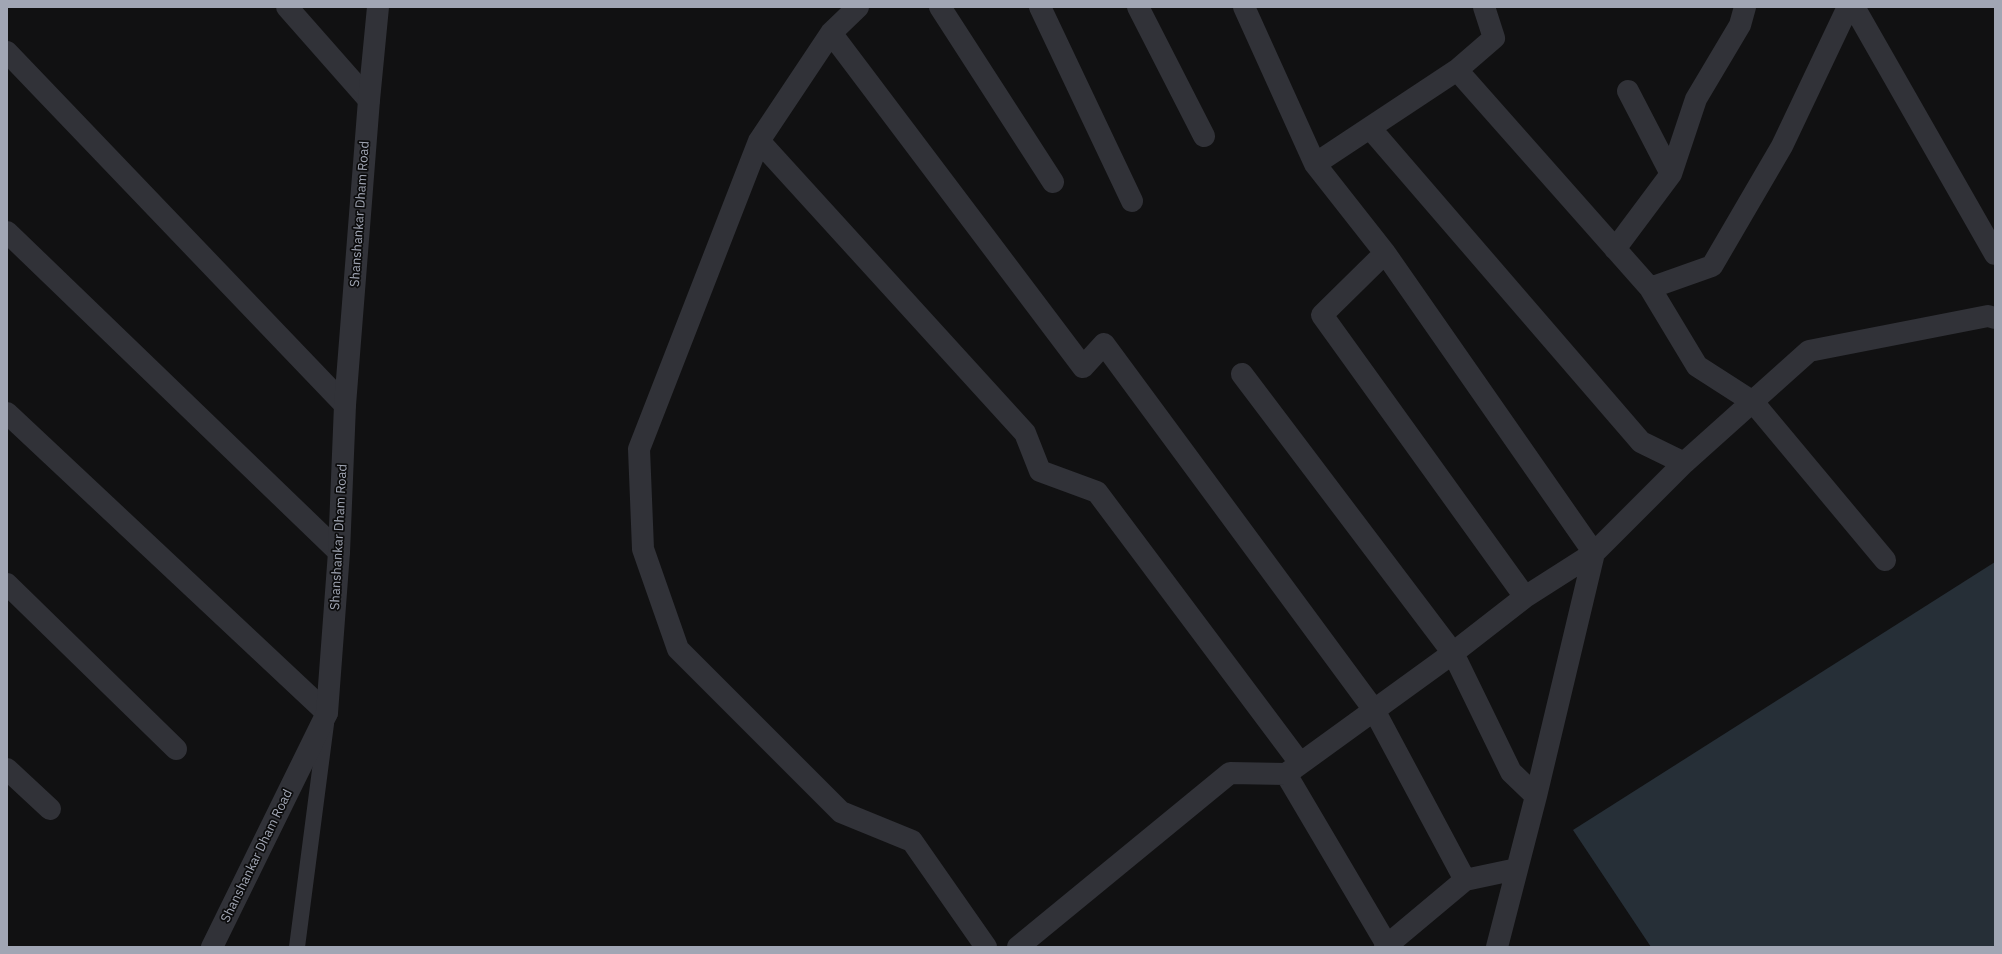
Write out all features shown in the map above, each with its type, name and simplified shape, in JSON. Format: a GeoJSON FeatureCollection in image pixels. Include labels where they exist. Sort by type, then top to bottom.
{"type":"FeatureCollection","features":[{"type":"Feature","properties":{"kind":"street"},"geometry":{"type":"LineString","coordinates":[[287,7],[369,100]]}},
{"type":"Feature","properties":{"kind":"street","name":"Shanshankar Dham Road"},"geometry":{"type":"LineString","coordinates":[[212,947],[327,713],[339,552],[345,405],[369,100],[378,7]]}},
{"type":"Feature","properties":{"kind":"street"},"geometry":{"type":"LineString","coordinates":[[858,7],[831,33],[759,142],[640,449],[643,549],[678,649],[841,812],[912,840],[986,947]]}},
{"type":"Feature","properties":{"kind":"street"},"geometry":{"type":"LineString","coordinates":[[940,7],[1053,182]]}},
{"type":"Feature","properties":{"kind":"street"},"geometry":{"type":"LineString","coordinates":[[1040,7],[1132,202]]}},
{"type":"Feature","properties":{"kind":"street"},"geometry":{"type":"LineString","coordinates":[[1138,7],[1204,136]]}},
{"type":"Feature","properties":{"kind":"street"},"geometry":{"type":"LineString","coordinates":[[1244,7],[1315,164],[1385,253],[1594,553],[1536,796],[1497,947]]}},
{"type":"Feature","properties":{"kind":"street"},"geometry":{"type":"LineString","coordinates":[[1315,164],[1457,70],[1494,38],[1484,7]]}},
{"type":"Feature","properties":{"kind":"street"},"geometry":{"type":"LineString","coordinates":[[1615,249],[1671,174],[1696,99],[1740,25],[1746,7]]}},
{"type":"Feature","properties":{"kind":"street"},"geometry":{"type":"LineString","coordinates":[[1650,288],[1712,266],[1782,146],[1848,7]]}},
{"type":"Feature","properties":{"kind":"street"},"geometry":{"type":"LineString","coordinates":[[1854,7],[1995,254]]}},
{"type":"Feature","properties":{"kind":"street"},"geometry":{"type":"LineString","coordinates":[[831,33],[1083,367],[1104,344],[1374,710],[1465,880]]}},
{"type":"Feature","properties":{"kind":"street"},"geometry":{"type":"LineString","coordinates":[[7,52],[345,405]]}},
{"type":"Feature","properties":{"kind":"street"},"geometry":{"type":"LineString","coordinates":[[1457,70],[1650,288],[1697,366],[1752,402],[1885,560]]}},
{"type":"Feature","properties":{"kind":"street"},"geometry":{"type":"LineString","coordinates":[[1628,91],[1671,174]]}},
{"type":"Feature","properties":{"kind":"street"},"geometry":{"type":"LineString","coordinates":[[1370,128],[1641,442],[1684,463]]}},
{"type":"Feature","properties":{"kind":"street"},"geometry":{"type":"LineString","coordinates":[[759,142],[1025,433],[1040,471],[1097,492],[1293,769],[1386,946],[1465,880],[1517,869]]}},
{"type":"Feature","properties":{"kind":"street"},"geometry":{"type":"LineString","coordinates":[[7,232],[339,552]]}},
{"type":"Feature","properties":{"kind":"street"},"geometry":{"type":"LineString","coordinates":[[1385,253],[1322,315],[1524,598]]}},
{"type":"Feature","properties":{"kind":"street"},"geometry":{"type":"LineString","coordinates":[[1018,947],[1230,773],[1293,769],[1453,653],[1524,598],[1594,553],[1684,463],[1809,351],[1988,316],[1995,318]]}},
{"type":"Feature","properties":{"kind":"street"},"geometry":{"type":"LineString","coordinates":[[1242,374],[1453,653],[1511,772],[1536,796]]}},
{"type":"Feature","properties":{"kind":"street"},"geometry":{"type":"LineString","coordinates":[[7,413],[327,713]]}},
{"type":"Feature","properties":{"kind":"street"},"geometry":{"type":"LineString","coordinates":[[7,584],[176,749]]}},
{"type":"Feature","properties":{"kind":"street"},"geometry":{"type":"LineString","coordinates":[[7,769],[50,809]]}},
{"type":"Feature","properties":{"kind":"lane"},"geometry":{"type":"LineString","coordinates":[[297,947],[327,713]]}},
{"type":"Feature","properties":{"kind":"shaded area"},"geometry":{"type":"Polygon","coordinates":[[[1995,562],[1995,947],[1651,947],[1573,830],[1995,562]]]}}]}
